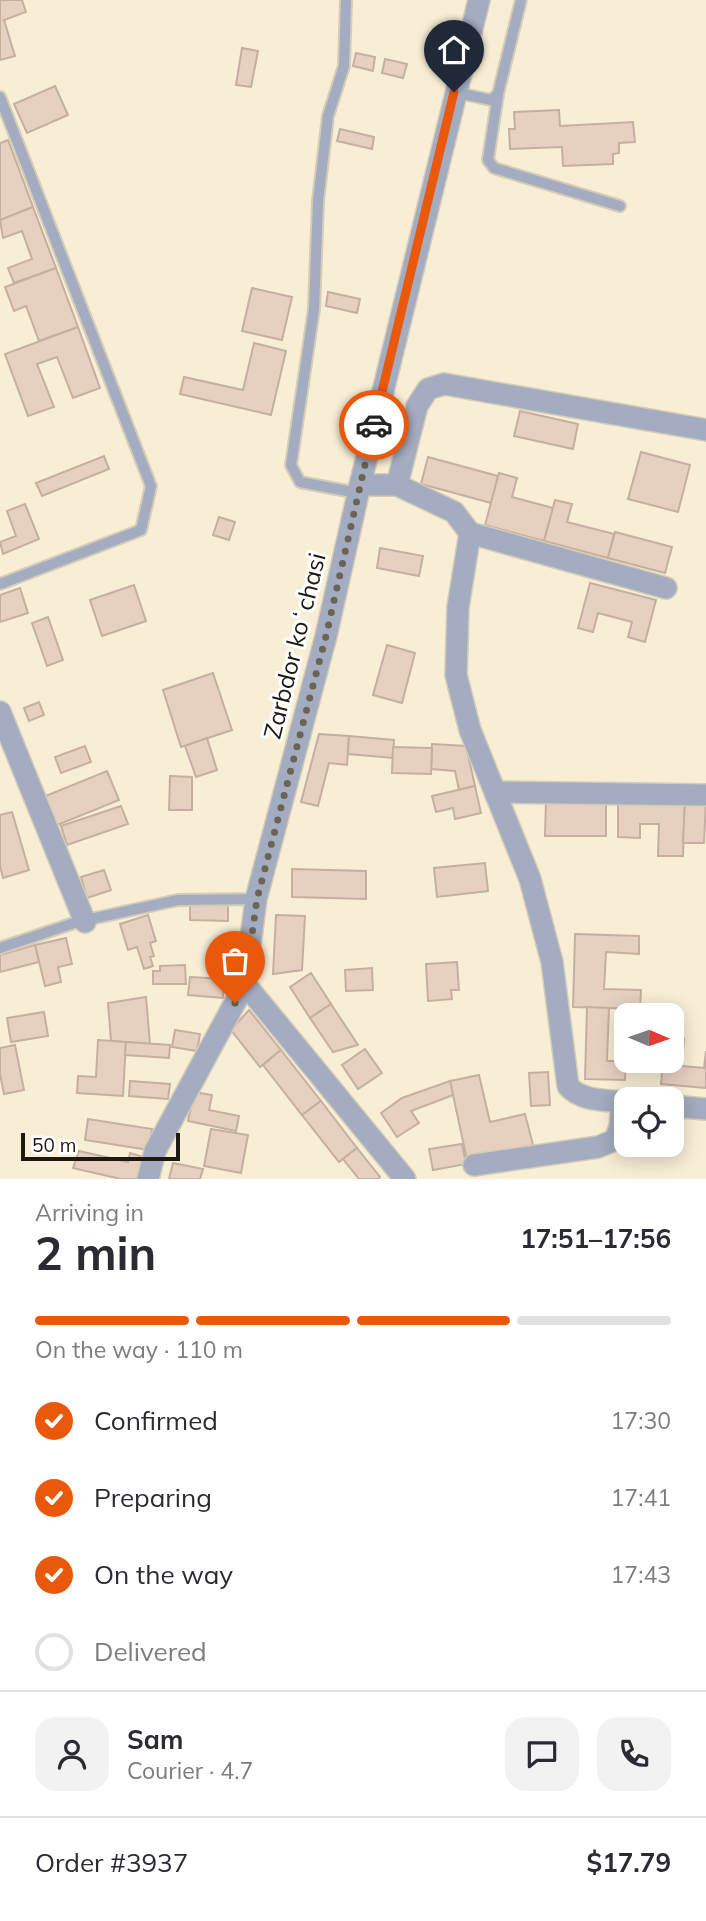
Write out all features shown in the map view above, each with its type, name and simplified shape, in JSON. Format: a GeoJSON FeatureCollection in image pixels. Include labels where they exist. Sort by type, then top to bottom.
{"type":"FeatureCollection","features":[{"type":"Feature","properties":{"kind":"street","name":"Zarbdor koʻchasi"},"geometry":{"type":"LineString","coordinates":[[245,984],[257,899],[329,623],[454,92],[479,0]]}},
{"type":"Feature","properties":{"kind":"street"},"geometry":{"type":"LineString","coordinates":[[397,485],[417,405],[428,389],[444,384],[706,430]]}},
{"type":"Feature","properties":{"kind":"street"},"geometry":{"type":"LineString","coordinates":[[359,489],[397,485],[454,512],[470,533],[666,588]]}},
{"type":"Feature","properties":{"kind":"street"},"geometry":{"type":"LineString","coordinates":[[470,533],[458,607],[456,675],[470,730],[530,879],[552,962],[568,1086],[575,1094],[614,1100]]}},
{"type":"Feature","properties":{"kind":"street"},"geometry":{"type":"LineString","coordinates":[[0,712],[85,922]]}},
{"type":"Feature","properties":{"kind":"street"},"geometry":{"type":"LineString","coordinates":[[495,792],[706,795]]}},
{"type":"Feature","properties":{"kind":"street"},"geometry":{"type":"LineString","coordinates":[[148,1179],[155,1151],[245,984],[405,1179]]}},
{"type":"Feature","properties":{"kind":"street"},"geometry":{"type":"LineString","coordinates":[[684,1107],[706,1109]]}},
{"type":"Feature","properties":{"kind":"street"},"geometry":{"type":"LineString","coordinates":[[474,1165],[598,1147],[614,1140]]}},
{"type":"Feature","properties":{"kind":"lane"},"geometry":{"type":"LineString","coordinates":[[346,0],[344,66],[328,116],[318,201],[314,309],[291,465],[300,482],[359,489]]}},
{"type":"Feature","properties":{"kind":"lane"},"geometry":{"type":"LineString","coordinates":[[521,0],[498,94],[488,160],[494,168],[620,206]]}},
{"type":"Feature","properties":{"kind":"lane"},"geometry":{"type":"LineString","coordinates":[[454,92],[491,100],[498,94]]}},
{"type":"Feature","properties":{"kind":"lane"},"geometry":{"type":"LineString","coordinates":[[0,97],[151,486],[141,530],[0,584]]}},
{"type":"Feature","properties":{"kind":"lane"},"geometry":{"type":"LineString","coordinates":[[0,948],[76,922],[178,900],[257,899]]}},
{"type":"Feature","properties":{"kind":"building"},"geometry":{"type":"Polygon","coordinates":[[[0,0],[22,0],[26,12],[4,20],[15,56],[0,60],[0,0]]]}},
{"type":"Feature","properties":{"kind":"building"},"geometry":{"type":"Polygon","coordinates":[[[242,48],[258,51],[251,87],[236,85],[242,48]]]}},
{"type":"Feature","properties":{"kind":"building"},"geometry":{"type":"Polygon","coordinates":[[[356,53],[375,57],[373,71],[353,66],[356,53]]]}},
{"type":"Feature","properties":{"kind":"building"},"geometry":{"type":"Polygon","coordinates":[[[385,59],[407,64],[403,78],[382,73],[385,59]]]}},
{"type":"Feature","properties":{"kind":"building"},"geometry":{"type":"Polygon","coordinates":[[[55,86],[68,115],[27,133],[14,104],[55,86]]]}},
{"type":"Feature","properties":{"kind":"building"},"geometry":{"type":"Polygon","coordinates":[[[559,110],[560,126],[633,122],[635,142],[619,143],[619,153],[613,154],[613,164],[563,166],[562,147],[510,149],[509,129],[515,129],[514,112],[559,110]]]}},
{"type":"Feature","properties":{"kind":"building"},"geometry":{"type":"Polygon","coordinates":[[[340,129],[374,137],[372,149],[337,141],[340,129]]]}},
{"type":"Feature","properties":{"kind":"building"},"geometry":{"type":"Polygon","coordinates":[[[8,140],[33,207],[0,220],[0,143],[8,140]]]}},
{"type":"Feature","properties":{"kind":"building"},"geometry":{"type":"Polygon","coordinates":[[[33,207],[56,268],[14,283],[8,268],[32,259],[22,231],[3,238],[0,220],[33,207]]]}},
{"type":"Feature","properties":{"kind":"building"},"geometry":{"type":"Polygon","coordinates":[[[56,268],[78,327],[39,341],[26,306],[14,311],[5,287],[56,268]]]}},
{"type":"Feature","properties":{"kind":"building"},"geometry":{"type":"Polygon","coordinates":[[[252,288],[292,297],[282,340],[242,331],[252,288]]]}},
{"type":"Feature","properties":{"kind":"building"},"geometry":{"type":"Polygon","coordinates":[[[328,292],[360,299],[357,313],[326,306],[328,292]]]}},
{"type":"Feature","properties":{"kind":"building"},"geometry":{"type":"Polygon","coordinates":[[[78,327],[100,388],[73,398],[57,357],[37,364],[54,407],[28,416],[5,354],[78,327]]]}},
{"type":"Feature","properties":{"kind":"building"},"geometry":{"type":"Polygon","coordinates":[[[254,343],[286,351],[271,415],[180,394],[184,377],[243,390],[254,343]]]}},
{"type":"Feature","properties":{"kind":"building"},"geometry":{"type":"Polygon","coordinates":[[[520,411],[578,424],[573,449],[514,436],[520,411]]]}},
{"type":"Feature","properties":{"kind":"building"},"geometry":{"type":"Polygon","coordinates":[[[641,452],[690,465],[678,512],[628,499],[641,452]]]}},
{"type":"Feature","properties":{"kind":"building"},"geometry":{"type":"Polygon","coordinates":[[[104,456],[109,469],[42,496],[36,483],[104,456]]]}},
{"type":"Feature","properties":{"kind":"building"},"geometry":{"type":"Polygon","coordinates":[[[428,457],[498,476],[491,503],[421,484],[428,457]]]}},
{"type":"Feature","properties":{"kind":"building"},"geometry":{"type":"Polygon","coordinates":[[[499,473],[517,478],[512,497],[553,508],[544,541],[485,525],[499,473]]]}},
{"type":"Feature","properties":{"kind":"building"},"geometry":{"type":"Polygon","coordinates":[[[555,500],[572,504],[567,522],[614,534],[608,558],[544,541],[555,500]]]}},
{"type":"Feature","properties":{"kind":"building"},"geometry":{"type":"Polygon","coordinates":[[[25,504],[39,539],[3,554],[0,542],[16,536],[7,511],[25,504]]]}},
{"type":"Feature","properties":{"kind":"building"},"geometry":{"type":"Polygon","coordinates":[[[219,517],[235,522],[229,540],[213,535],[219,517]]]}},
{"type":"Feature","properties":{"kind":"building"},"geometry":{"type":"Polygon","coordinates":[[[615,532],[672,547],[665,573],[608,558],[615,532]]]}},
{"type":"Feature","properties":{"kind":"building"},"geometry":{"type":"Polygon","coordinates":[[[380,548],[423,556],[419,576],[377,568],[380,548]]]}},
{"type":"Feature","properties":{"kind":"building"},"geometry":{"type":"Polygon","coordinates":[[[590,583],[656,600],[645,642],[628,637],[632,622],[598,613],[593,632],[578,628],[590,583]]]}},
{"type":"Feature","properties":{"kind":"building"},"geometry":{"type":"Polygon","coordinates":[[[134,585],[146,621],[102,636],[90,600],[134,585]]]}},
{"type":"Feature","properties":{"kind":"building"},"geometry":{"type":"Polygon","coordinates":[[[20,588],[28,613],[0,622],[0,595],[20,588]]]}},
{"type":"Feature","properties":{"kind":"building"},"geometry":{"type":"Polygon","coordinates":[[[48,617],[63,660],[47,666],[32,623],[48,617]]]}},
{"type":"Feature","properties":{"kind":"building"},"geometry":{"type":"Polygon","coordinates":[[[387,645],[415,653],[402,703],[373,695],[387,645]]]}},
{"type":"Feature","properties":{"kind":"building"},"geometry":{"type":"Polygon","coordinates":[[[213,673],[232,730],[181,747],[163,690],[213,673]]]}},
{"type":"Feature","properties":{"kind":"building"},"geometry":{"type":"Polygon","coordinates":[[[39,702],[44,715],[29,721],[24,708],[39,702]]]}},
{"type":"Feature","properties":{"kind":"building"},"geometry":{"type":"Polygon","coordinates":[[[319,734],[349,736],[347,765],[329,763],[318,806],[301,802],[319,734]]]}},
{"type":"Feature","properties":{"kind":"building"},"geometry":{"type":"Polygon","coordinates":[[[349,736],[394,740],[393,758],[348,754],[349,736]]]}},
{"type":"Feature","properties":{"kind":"building"},"geometry":{"type":"Polygon","coordinates":[[[207,738],[217,770],[196,777],[185,746],[207,738]]]}},
{"type":"Feature","properties":{"kind":"building"},"geometry":{"type":"Polygon","coordinates":[[[432,744],[466,746],[475,786],[459,790],[455,771],[431,769],[432,744]]]}},
{"type":"Feature","properties":{"kind":"building"},"geometry":{"type":"Polygon","coordinates":[[[85,746],[91,762],[61,773],[55,757],[85,746]]]}},
{"type":"Feature","properties":{"kind":"building"},"geometry":{"type":"Polygon","coordinates":[[[393,747],[432,748],[431,774],[392,773],[393,747]]]}},
{"type":"Feature","properties":{"kind":"building"},"geometry":{"type":"Polygon","coordinates":[[[107,771],[119,800],[55,826],[43,797],[107,771]]]}},
{"type":"Feature","properties":{"kind":"building"},"geometry":{"type":"Polygon","coordinates":[[[170,776],[192,777],[192,810],[169,810],[170,776]]]}},
{"type":"Feature","properties":{"kind":"building"},"geometry":{"type":"Polygon","coordinates":[[[475,786],[481,813],[455,819],[453,808],[436,812],[432,796],[475,786]]]}},
{"type":"Feature","properties":{"kind":"building"},"geometry":{"type":"Polygon","coordinates":[[[618,798],[685,800],[683,856],[658,856],[659,824],[640,824],[640,838],[618,837],[618,798]]]}},
{"type":"Feature","properties":{"kind":"building"},"geometry":{"type":"Polygon","coordinates":[[[546,799],[606,799],[606,836],[545,836],[546,799]]]}},
{"type":"Feature","properties":{"kind":"building"},"geometry":{"type":"Polygon","coordinates":[[[685,800],[706,800],[704,843],[683,843],[685,800]]]}},
{"type":"Feature","properties":{"kind":"building"},"geometry":{"type":"Polygon","coordinates":[[[121,806],[128,824],[67,845],[61,826],[121,806]]]}},
{"type":"Feature","properties":{"kind":"building"},"geometry":{"type":"Polygon","coordinates":[[[12,812],[29,870],[3,878],[0,866],[0,815],[12,812]]]}},
{"type":"Feature","properties":{"kind":"building"},"geometry":{"type":"Polygon","coordinates":[[[485,863],[488,891],[437,897],[434,868],[485,863]]]}},
{"type":"Feature","properties":{"kind":"building"},"geometry":{"type":"Polygon","coordinates":[[[292,869],[366,871],[366,899],[292,897],[292,869]]]}},
{"type":"Feature","properties":{"kind":"building"},"geometry":{"type":"Polygon","coordinates":[[[104,870],[111,890],[87,898],[81,877],[104,870]]]}},
{"type":"Feature","properties":{"kind":"building"},"geometry":{"type":"Polygon","coordinates":[[[190,905],[228,905],[228,921],[190,920],[190,905]]]}},
{"type":"Feature","properties":{"kind":"building"},"geometry":{"type":"Polygon","coordinates":[[[148,915],[156,941],[150,943],[154,956],[150,957],[153,966],[144,969],[137,947],[128,950],[120,924],[148,915]]]}},
{"type":"Feature","properties":{"kind":"building"},"geometry":{"type":"Polygon","coordinates":[[[276,915],[305,916],[302,970],[273,974],[276,915]]]}},
{"type":"Feature","properties":{"kind":"building"},"geometry":{"type":"Polygon","coordinates":[[[575,934],[639,936],[639,954],[606,952],[604,989],[641,990],[640,1003],[614,1003],[614,1008],[573,1007],[575,934]]]}},
{"type":"Feature","properties":{"kind":"building"},"geometry":{"type":"Polygon","coordinates":[[[66,938],[72,964],[58,967],[61,982],[45,986],[35,945],[66,938]]]}},
{"type":"Feature","properties":{"kind":"building"},"geometry":{"type":"Polygon","coordinates":[[[35,945],[39,962],[0,972],[0,955],[35,945]]]}},
{"type":"Feature","properties":{"kind":"building"},"geometry":{"type":"Polygon","coordinates":[[[457,962],[459,990],[451,990],[452,999],[428,1001],[426,964],[457,962]]]}},
{"type":"Feature","properties":{"kind":"building"},"geometry":{"type":"Polygon","coordinates":[[[185,965],[186,984],[153,984],[153,971],[160,971],[160,966],[185,965]]]}},
{"type":"Feature","properties":{"kind":"building"},"geometry":{"type":"Polygon","coordinates":[[[372,968],[373,990],[346,991],[345,970],[372,968]]]}},
{"type":"Feature","properties":{"kind":"building"},"geometry":{"type":"Polygon","coordinates":[[[311,973],[331,1004],[310,1018],[290,987],[311,973]]]}},
{"type":"Feature","properties":{"kind":"building"},"geometry":{"type":"Polygon","coordinates":[[[190,977],[224,979],[223,998],[188,995],[190,977]]]}},
{"type":"Feature","properties":{"kind":"building"},"geometry":{"type":"Polygon","coordinates":[[[146,997],[150,1044],[111,1041],[108,1003],[146,997]]]}},
{"type":"Feature","properties":{"kind":"building"},"geometry":{"type":"Polygon","coordinates":[[[331,1004],[358,1045],[333,1052],[310,1018],[331,1004]]]}},
{"type":"Feature","properties":{"kind":"building"},"geometry":{"type":"Polygon","coordinates":[[[587,1007],[609,1008],[607,1061],[614,1061],[614,1073],[625,1073],[625,1080],[585,1079],[587,1007]]]}},
{"type":"Feature","properties":{"kind":"building"},"geometry":{"type":"Polygon","coordinates":[[[249,1010],[281,1050],[260,1067],[231,1030],[249,1010]]]}},
{"type":"Feature","properties":{"kind":"building"},"geometry":{"type":"Polygon","coordinates":[[[44,1012],[48,1036],[11,1042],[7,1018],[44,1012]]]}},
{"type":"Feature","properties":{"kind":"building"},"geometry":{"type":"Polygon","coordinates":[[[175,1030],[200,1034],[197,1051],[172,1047],[175,1030]]]}},
{"type":"Feature","properties":{"kind":"building"},"geometry":{"type":"Polygon","coordinates":[[[98,1040],[126,1042],[123,1096],[77,1093],[78,1076],[96,1077],[98,1040]]]}},
{"type":"Feature","properties":{"kind":"building"},"geometry":{"type":"Polygon","coordinates":[[[126,1042],[170,1045],[169,1058],[125,1055],[126,1042]]]}},
{"type":"Feature","properties":{"kind":"building"},"geometry":{"type":"Polygon","coordinates":[[[15,1045],[24,1090],[4,1094],[0,1074],[0,1048],[15,1045]]]}},
{"type":"Feature","properties":{"kind":"building"},"geometry":{"type":"Polygon","coordinates":[[[365,1049],[382,1073],[358,1089],[342,1065],[365,1049]]]}},
{"type":"Feature","properties":{"kind":"building"},"geometry":{"type":"Polygon","coordinates":[[[281,1050],[321,1101],[302,1115],[263,1065],[281,1050]]]}},
{"type":"Feature","properties":{"kind":"building"},"geometry":{"type":"Polygon","coordinates":[[[706,1051],[706,1088],[661,1084],[662,1073],[684,1073],[684,1066],[704,1068],[706,1051]]]}},
{"type":"Feature","properties":{"kind":"building"},"geometry":{"type":"Polygon","coordinates":[[[548,1072],[550,1105],[531,1106],[529,1073],[548,1072]]]}},
{"type":"Feature","properties":{"kind":"building"},"geometry":{"type":"Polygon","coordinates":[[[479,1075],[490,1122],[525,1114],[533,1145],[467,1160],[450,1081],[479,1075]]]}},
{"type":"Feature","properties":{"kind":"building"},"geometry":{"type":"Polygon","coordinates":[[[130,1081],[170,1084],[168,1099],[129,1096],[130,1081]]]}},
{"type":"Feature","properties":{"kind":"building"},"geometry":{"type":"Polygon","coordinates":[[[450,1081],[453,1095],[411,1111],[419,1123],[397,1137],[381,1113],[402,1098],[450,1081]]]}},
{"type":"Feature","properties":{"kind":"building"},"geometry":{"type":"Polygon","coordinates":[[[194,1092],[212,1095],[209,1110],[239,1116],[236,1131],[188,1121],[194,1092]]]}},
{"type":"Feature","properties":{"kind":"building"},"geometry":{"type":"Polygon","coordinates":[[[321,1101],[357,1148],[339,1162],[302,1115],[321,1101]]]}},
{"type":"Feature","properties":{"kind":"building"},"geometry":{"type":"Polygon","coordinates":[[[88,1119],[152,1129],[149,1150],[85,1140],[88,1119]]]}},
{"type":"Feature","properties":{"kind":"building"},"geometry":{"type":"Polygon","coordinates":[[[211,1129],[248,1135],[241,1173],[204,1166],[211,1129]]]}},
{"type":"Feature","properties":{"kind":"building"},"geometry":{"type":"Polygon","coordinates":[[[462,1144],[466,1164],[433,1170],[429,1149],[462,1144]]]}},
{"type":"Feature","properties":{"kind":"building"},"geometry":{"type":"Polygon","coordinates":[[[357,1148],[380,1177],[378,1179],[359,1179],[343,1159],[357,1148]]]}},
{"type":"Feature","properties":{"kind":"building"},"geometry":{"type":"Polygon","coordinates":[[[79,1151],[128,1162],[130,1153],[147,1158],[142,1179],[121,1179],[73,1168],[79,1151]]]}},
{"type":"Feature","properties":{"kind":"building"},"geometry":{"type":"Polygon","coordinates":[[[173,1163],[203,1169],[200,1179],[169,1179],[173,1163]]]}},
{"type":"Feature","properties":{"kind":"way so far"},"geometry":{"type":"LineString","coordinates":[[235,1003],[245,984],[254,911],[326,636],[374,425]]}},
{"type":"Feature","properties":{"kind":"route"},"geometry":{"type":"LineString","coordinates":[[374,425],[454,92]]}}]}
